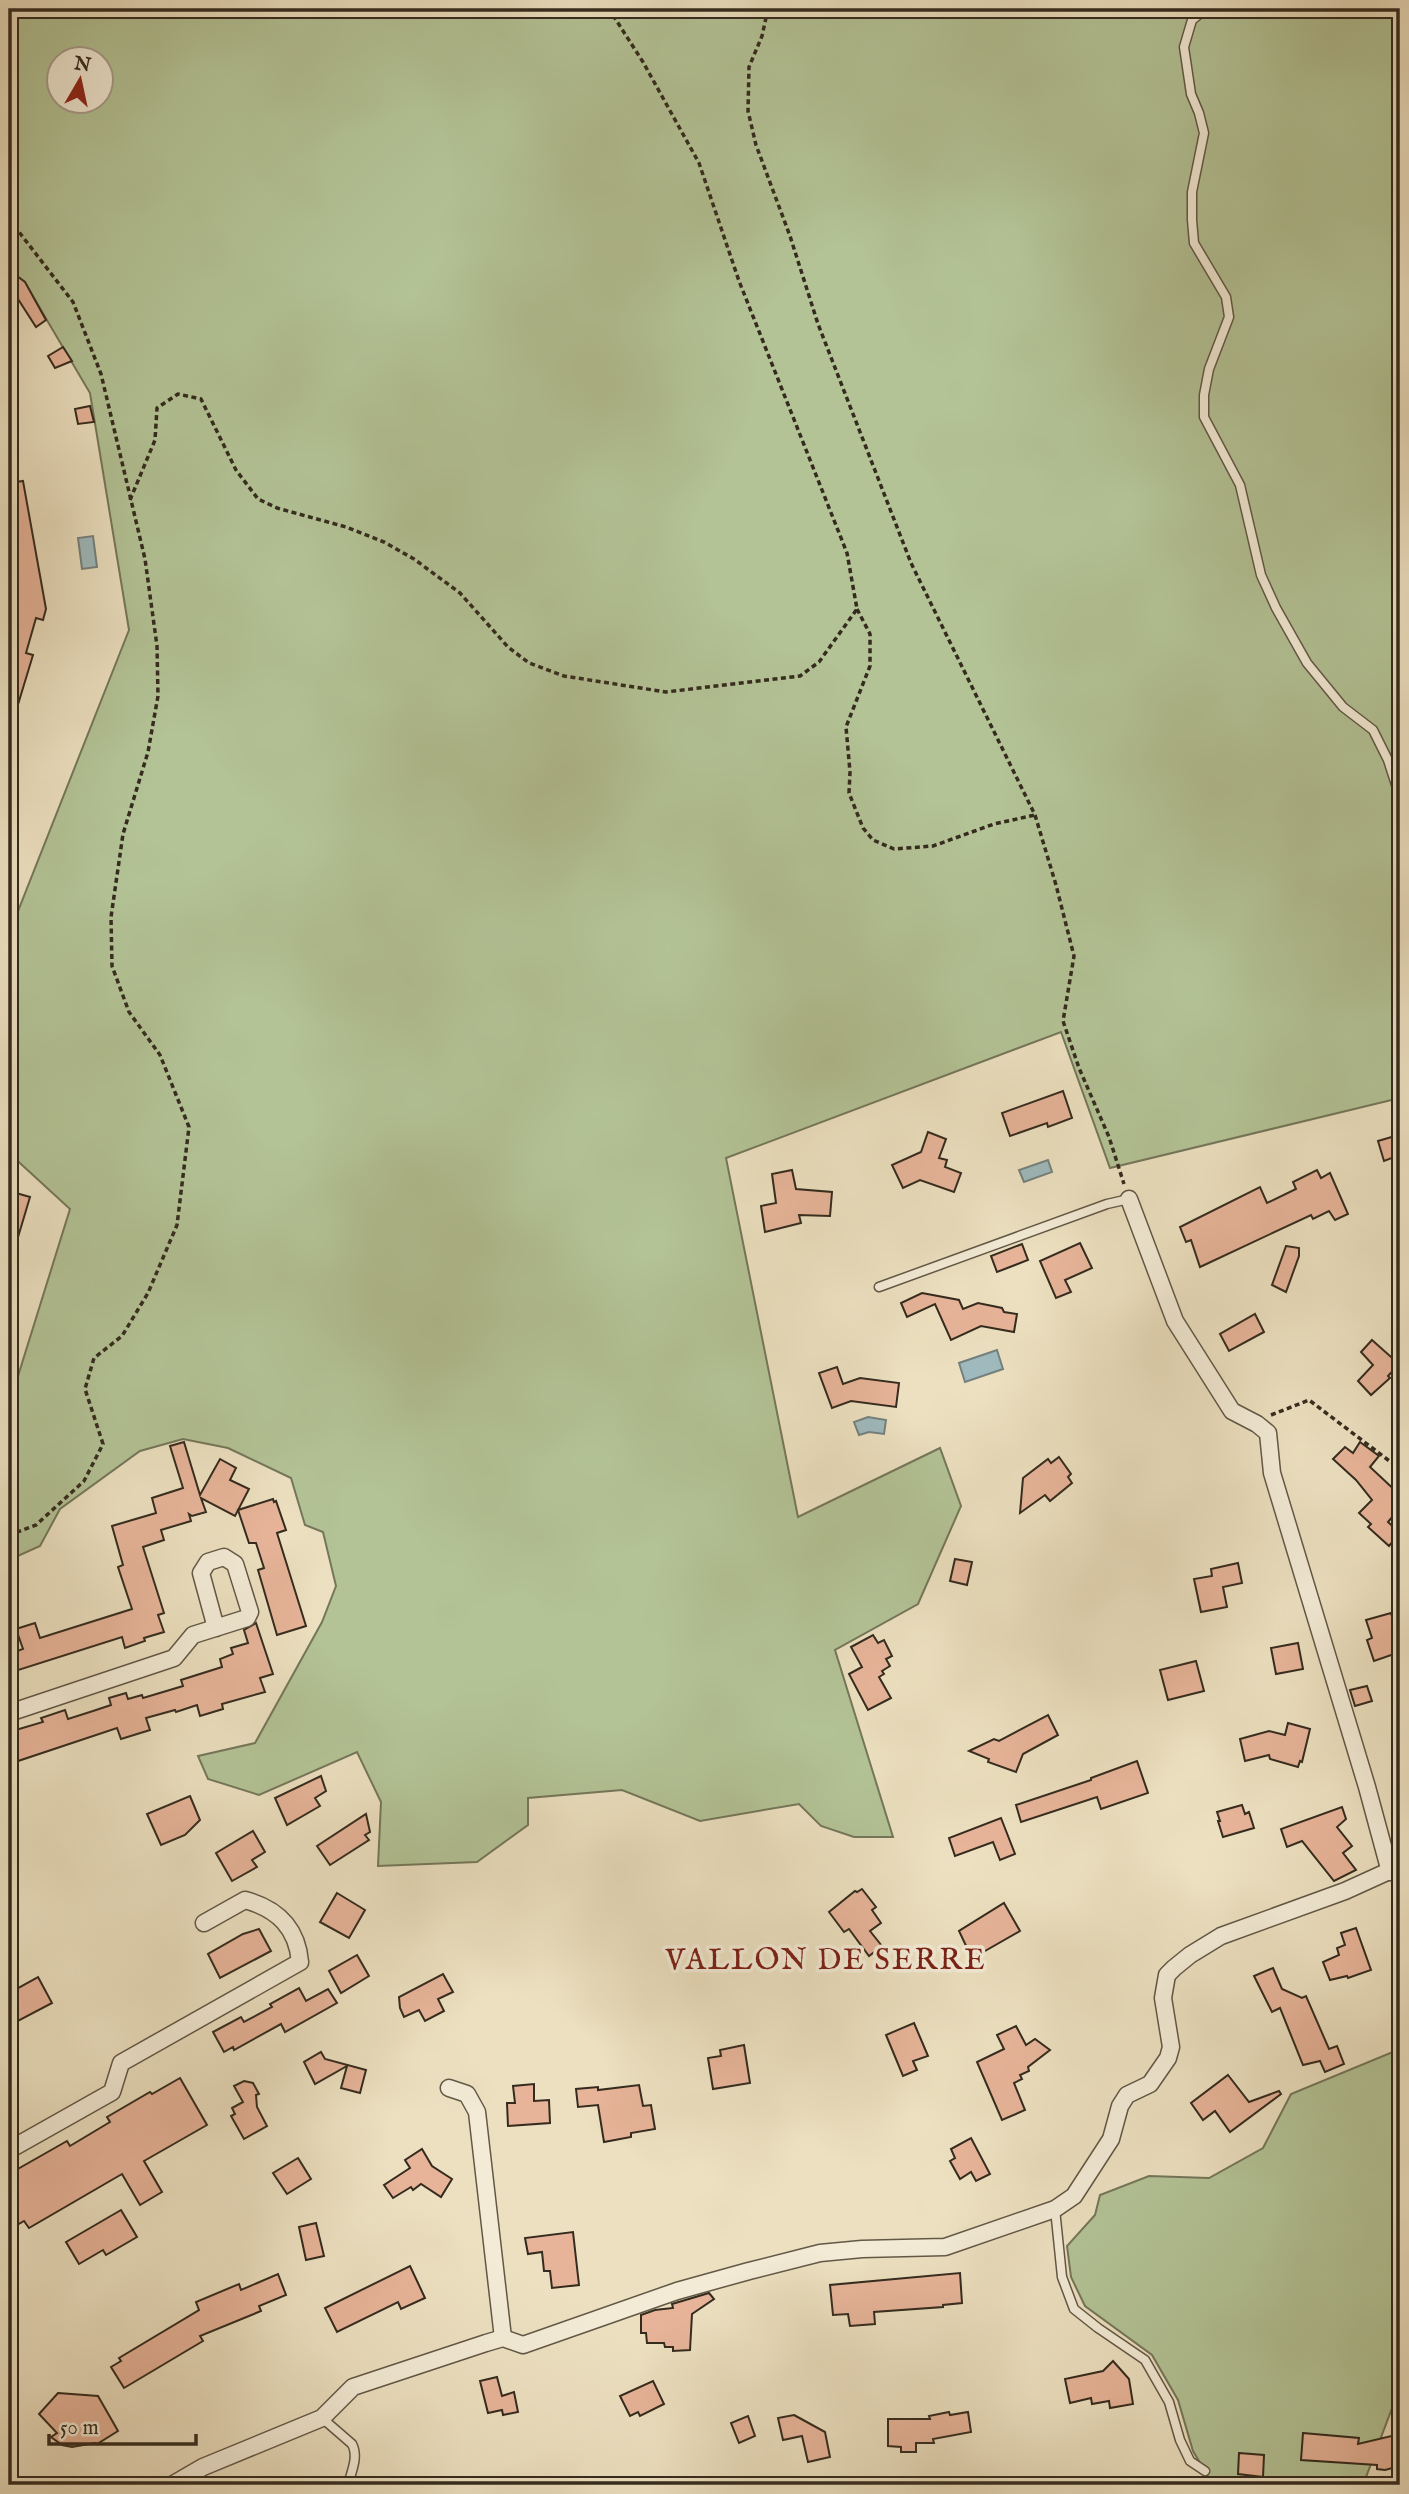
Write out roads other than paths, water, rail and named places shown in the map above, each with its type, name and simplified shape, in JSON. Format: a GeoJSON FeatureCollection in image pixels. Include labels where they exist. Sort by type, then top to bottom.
{"type":"FeatureCollection","features":[{"type":"Feature","properties":{"kind":"street"},"geometry":{"type":"LineString","coordinates":[[172,2485],[203,2466],[322,2418],[352,2387],[503,2338],[523,2345],[677,2291],[820,2253],[945,2247],[1055,2209],[1074,2196],[1111,2139],[1120,2106],[1127,2095],[1150,2084],[1168,2059],[1171,2047],[1163,1998],[1167,1975],[1189,1955],[1221,1936],[1345,1891],[1395,1869],[1367,1787],[1272,1473],[1268,1433],[1233,1411],[1175,1321],[1129,1199]]}},
{"type":"Feature","properties":{"kind":"street"},"geometry":{"type":"LineString","coordinates":[[9,1713],[174,1658],[193,1635],[216,1628]]}},
{"type":"Feature","properties":{"kind":"street"},"geometry":{"type":"LineString","coordinates":[[9,2150],[112,2092],[121,2063],[300,1962],[299,1945],[282,1917],[260,1904],[245,1900],[204,1923]]}},
{"type":"Feature","properties":{"kind":"street"},"geometry":{"type":"LineString","coordinates":[[449,2088],[467,2094],[477,2112],[503,2338]]}},
{"type":"Feature","properties":{"kind":"lane"},"geometry":{"type":"LineString","coordinates":[[1206,9],[1192,20],[1184,47],[1191,94],[1204,133],[1192,192],[1192,220],[1194,243],[1226,297],[1229,317],[1209,369],[1204,395],[1204,417],[1240,485],[1261,575],[1276,607],[1307,663],[1343,707],[1373,730],[1388,760],[1399,794],[1400,823]]}},
{"type":"Feature","properties":{"kind":"lane"},"geometry":{"type":"LineString","coordinates":[[879,1287],[1129,1199]]}},
{"type":"Feature","properties":{"kind":"lane"},"geometry":{"type":"LineString","coordinates":[[1055,2209],[1062,2277],[1074,2309],[1098,2329],[1145,2360],[1169,2402],[1189,2461],[1205,2471]]}},
{"type":"Feature","properties":{"kind":"lane"},"geometry":{"type":"LineString","coordinates":[[322,2418],[355,2449],[348,2485]]}},
{"type":"Feature","properties":{"kind":"water"},"geometry":{"type":"Polygon","coordinates":[[[93,536],[97,567],[82,569],[78,538],[93,536]]]}},
{"type":"Feature","properties":{"kind":"water"},"geometry":{"type":"Polygon","coordinates":[[[1048,1160],[1052,1172],[1024,1182],[1019,1170],[1048,1160]]]}},
{"type":"Feature","properties":{"kind":"water"},"geometry":{"type":"Polygon","coordinates":[[[997,1350],[1003,1369],[965,1382],[959,1363],[997,1350]]]}},
{"type":"Feature","properties":{"kind":"water"},"geometry":{"type":"Polygon","coordinates":[[[868,1417],[886,1420],[884,1434],[869,1432],[859,1435],[854,1422],[868,1417]]]}},
{"type":"Feature","properties":{"kind":"district","name":"VALLON DE SERRE"},"geometry":{"type":"Point","coordinates":[826,1959]}}]}
